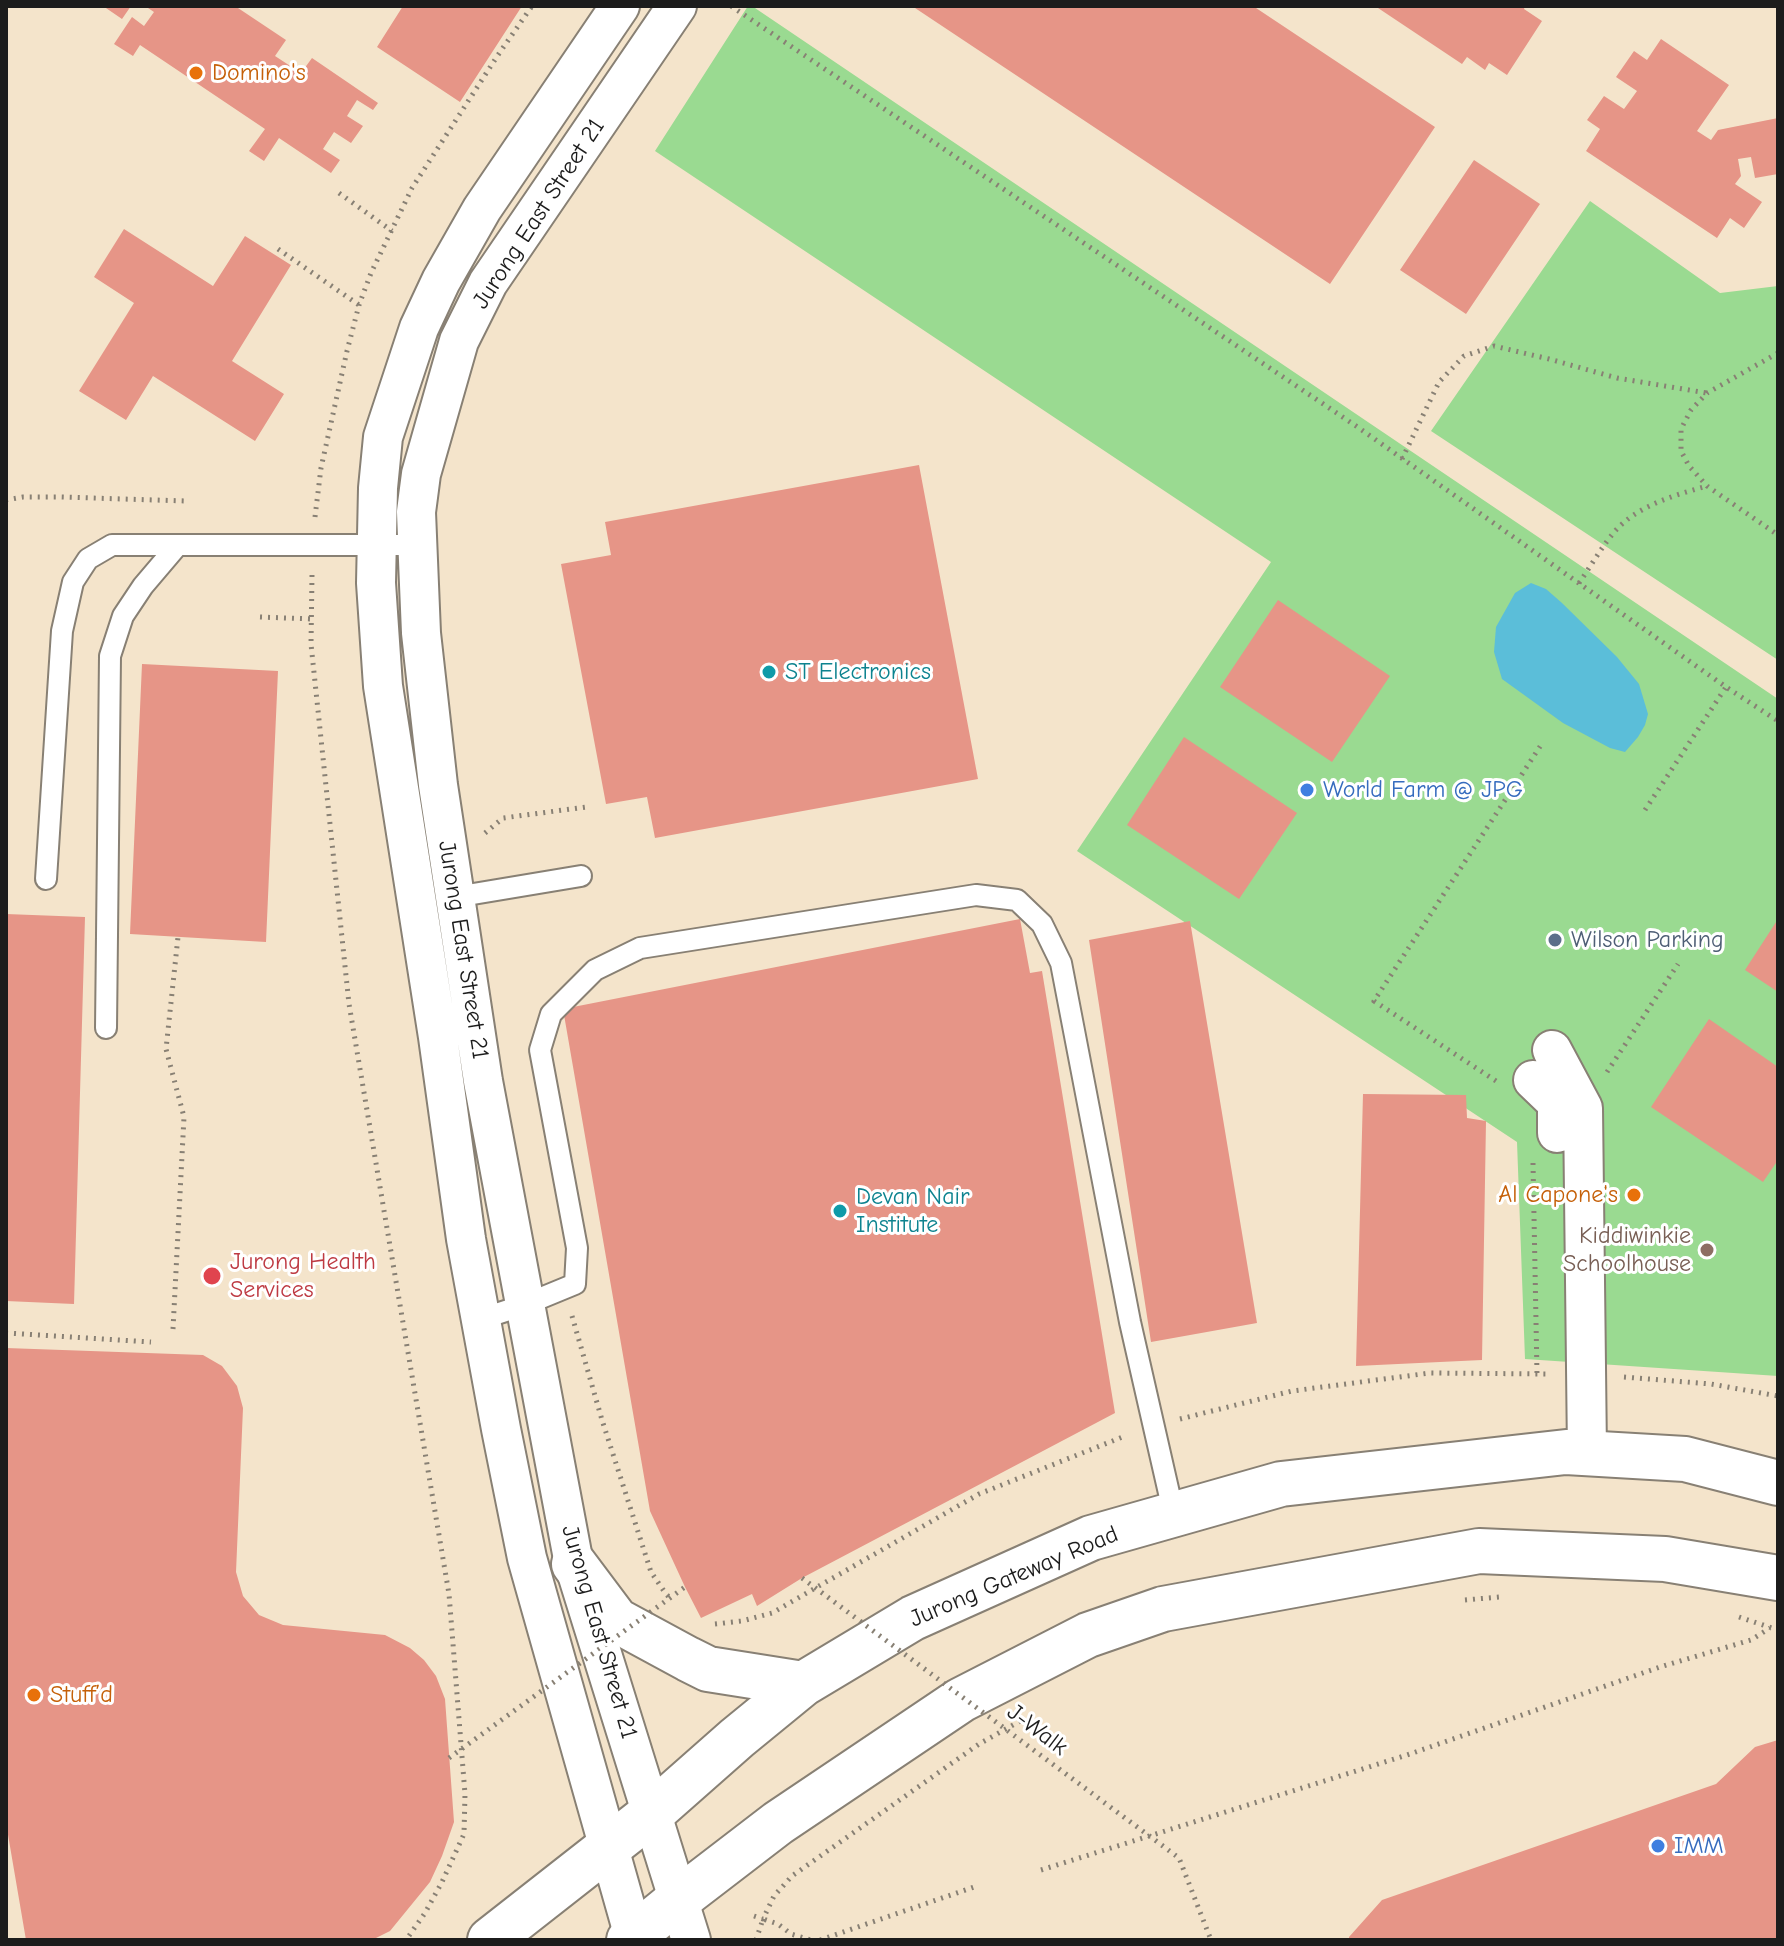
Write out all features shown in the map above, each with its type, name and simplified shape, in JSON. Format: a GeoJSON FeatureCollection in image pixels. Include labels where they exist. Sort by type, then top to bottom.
{"type":"FeatureCollection","features":[{"type":"Feature","properties":{"kind":"main road","name":"Jurong Gateway Road"},"geometry":{"type":"LineString","coordinates":[[490,1940],[652,1813],[803,1684],[913,1618],[1091,1538],[1281,1484],[1577,1452],[1685,1459],[1778,1483]]}},
{"type":"Feature","properties":{"kind":"main road"},"geometry":{"type":"LineString","coordinates":[[633,1939],[685,1920],[778,1823],[961,1700],[1088,1635],[1163,1609],[1479,1551],[1665,1559],[1778,1578]]}},
{"type":"Feature","properties":{"kind":"main road"},"geometry":{"type":"LineString","coordinates":[[574,1564],[616,1620],[688,1659],[708,1669],[803,1684]]}},
{"type":"Feature","properties":{"kind":"street","name":"Jurong East Street 21"},"geometry":{"type":"LineString","coordinates":[[620,6],[482,209],[441,281],[419,328],[383,437],[378,488],[376,583],[383,686],[438,1037],[488,1230],[524,1305],[574,1564],[685,1920]]}},
{"type":"Feature","properties":{"kind":"street","name":"Jurong East Street 21"},"geometry":{"type":"LineString","coordinates":[[633,1939],[527,1558],[481,1319],[488,1230],[483,1081],[438,785],[421,633],[416,512],[421,474],[459,341],[488,283],[677,6]]}},
{"type":"Feature","properties":{"kind":"street"},"geometry":{"type":"LineString","coordinates":[[1530,1072],[1557,1103],[1561,1374],[1577,1452]]}},
{"type":"Feature","properties":{"kind":"lane"},"geometry":{"type":"LineString","coordinates":[[545,116],[586,141]]}},
{"type":"Feature","properties":{"kind":"lane"},"geometry":{"type":"LineString","coordinates":[[46,879],[62,631],[73,582],[88,559],[112,545],[417,545]]}},
{"type":"Feature","properties":{"kind":"lane"},"geometry":{"type":"LineString","coordinates":[[106,1028],[110,656],[123,616],[143,586],[177,546]]}},
{"type":"Feature","properties":{"kind":"lane"},"geometry":{"type":"LineString","coordinates":[[455,897],[581,876]]}},
{"type":"Feature","properties":{"kind":"lane"},"geometry":{"type":"LineString","coordinates":[[481,1319],[575,1284],[577,1248],[540,1050],[551,1014],[595,970],[640,948],[976,895],[1017,900],[1042,924],[1061,963],[1130,1322],[1174,1515]]}},
{"type":"Feature","properties":{"kind":"path"},"geometry":{"type":"LineString","coordinates":[[731,6],[1402,459],[1778,721]]}},
{"type":"Feature","properties":{"kind":"path"},"geometry":{"type":"LineString","coordinates":[[339,193],[392,231]]}},
{"type":"Feature","properties":{"kind":"path"},"geometry":{"type":"LineString","coordinates":[[278,249],[359,305]]}},
{"type":"Feature","properties":{"kind":"path"},"geometry":{"type":"LineString","coordinates":[[1402,459],[1439,382],[1464,356],[1494,346],[1617,378],[1707,393]]}},
{"type":"Feature","properties":{"kind":"path"},"geometry":{"type":"LineString","coordinates":[[1778,353],[1707,393],[1691,410],[1681,429],[1681,451],[1689,466],[1707,486],[1778,535]]}},
{"type":"Feature","properties":{"kind":"path"},"geometry":{"type":"LineString","coordinates":[[1579,583],[1615,531],[1630,518],[1668,497],[1707,486]]}},
{"type":"Feature","properties":{"kind":"path"},"geometry":{"type":"LineString","coordinates":[[6,500],[60,497],[187,501]]}},
{"type":"Feature","properties":{"kind":"path"},"geometry":{"type":"LineString","coordinates":[[260,617],[312,619]]}},
{"type":"Feature","properties":{"kind":"path"},"geometry":{"type":"LineString","coordinates":[[1645,810],[1726,687]]}},
{"type":"Feature","properties":{"kind":"path"},"geometry":{"type":"LineString","coordinates":[[1530,1072],[1374,1001],[1541,745]]}},
{"type":"Feature","properties":{"kind":"path"},"geometry":{"type":"LineString","coordinates":[[478,821],[481,836],[503,818],[586,807]]}},
{"type":"Feature","properties":{"kind":"path"},"geometry":{"type":"LineString","coordinates":[[173,1329],[184,1117],[166,1049],[178,937]]}},
{"type":"Feature","properties":{"kind":"path"},"geometry":{"type":"LineString","coordinates":[[1600,1083],[1678,964]]}},
{"type":"Feature","properties":{"kind":"path"},"geometry":{"type":"LineString","coordinates":[[1533,1152],[1561,1374]]}},
{"type":"Feature","properties":{"kind":"path"},"geometry":{"type":"LineString","coordinates":[[565,1288],[602,1420],[651,1572],[666,1594],[678,1604]]}},
{"type":"Feature","properties":{"kind":"path"},"geometry":{"type":"LineString","coordinates":[[6,1333],[151,1342]]}},
{"type":"Feature","properties":{"kind":"path"},"geometry":{"type":"LineString","coordinates":[[701,1625],[742,1621],[772,1613],[979,1494],[1153,1426],[1292,1391],[1430,1373],[1561,1374],[1711,1384],[1778,1396]]}},
{"type":"Feature","properties":{"kind":"path","name":"J-Walk"},"geometry":{"type":"LineString","coordinates":[[802,1578],[1179,1858],[1211,1940]]}},
{"type":"Feature","properties":{"kind":"path"},"geometry":{"type":"LineString","coordinates":[[449,1758],[685,1587]]}},
{"type":"Feature","properties":{"kind":"path"},"geometry":{"type":"LineString","coordinates":[[1450,1601],[1512,1596]]}},
{"type":"Feature","properties":{"kind":"path"},"geometry":{"type":"LineString","coordinates":[[1727,1614],[1778,1630]]}},
{"type":"Feature","properties":{"kind":"path"},"geometry":{"type":"LineString","coordinates":[[1041,1870],[1407,1755],[1660,1667],[1751,1640],[1770,1628]]}},
{"type":"Feature","properties":{"kind":"path"},"geometry":{"type":"LineString","coordinates":[[756,1940],[774,1896],[792,1876],[979,1744],[1032,1715]]}},
{"type":"Feature","properties":{"kind":"path"},"geometry":{"type":"LineString","coordinates":[[820,1940],[977,1886]]}},
{"type":"Feature","properties":{"kind":"path"},"geometry":{"type":"LineString","coordinates":[[754,1916],[811,1940]]}},
{"type":"Feature","properties":{"kind":"green space"},"geometry":{"type":"Polygon","coordinates":[[[748,6],[1778,699],[1778,1376],[1525,1359],[1517,1142],[1077,851],[1271,562],[655,151],[748,6]]]}},
{"type":"Feature","properties":{"kind":"green space"},"geometry":{"type":"Polygon","coordinates":[[[1590,201],[1720,293],[1778,286],[1778,660],[1431,431],[1590,201]]]}},
{"type":"Feature","properties":{"kind":"water"},"geometry":{"type":"Polygon","coordinates":[[[1531,583],[1546,589],[1562,603],[1617,657],[1639,684],[1648,714],[1638,737],[1625,752],[1610,748],[1563,723],[1502,679],[1494,652],[1496,627],[1515,593],[1531,583]]]}},
{"type":"Feature","properties":{"kind":"building"},"geometry":{"type":"Polygon","coordinates":[[[103,6],[131,6],[122,19],[103,6]]]}},
{"type":"Feature","properties":{"kind":"building"},"geometry":{"type":"Polygon","coordinates":[[[145,6],[235,6],[286,40],[275,56],[301,73],[312,58],[378,103],[373,110],[357,100],[347,116],[363,126],[351,143],[334,132],[323,149],[340,160],[331,173],[279,138],[264,161],[249,151],[265,129],[140,45],[133,56],[114,44],[132,17],[144,26],[154,12],[145,6]]]}},
{"type":"Feature","properties":{"kind":"building"},"geometry":{"type":"Polygon","coordinates":[[[403,6],[522,6],[460,102],[377,47],[403,6]]]}},
{"type":"Feature","properties":{"kind":"building"},"geometry":{"type":"Polygon","coordinates":[[[912,6],[1253,6],[1435,127],[1330,284],[912,6]]]}},
{"type":"Feature","properties":{"kind":"building"},"geometry":{"type":"Polygon","coordinates":[[[1375,6],[1525,6],[1524,9],[1542,21],[1507,75],[1489,63],[1485,70],[1467,57],[1462,64],[1375,6]]]}},
{"type":"Feature","properties":{"kind":"building"},"geometry":{"type":"Polygon","coordinates":[[[1661,39],[1729,85],[1697,131],[1711,140],[1718,130],[1778,118],[1778,174],[1755,178],[1751,157],[1738,159],[1741,176],[1735,184],[1762,202],[1744,228],[1730,218],[1717,238],[1586,151],[1600,129],[1587,120],[1604,96],[1624,109],[1637,91],[1616,77],[1634,51],[1647,60],[1661,39]]]}},
{"type":"Feature","properties":{"kind":"building"},"geometry":{"type":"Polygon","coordinates":[[[1474,160],[1540,204],[1466,314],[1400,270],[1474,160]]]}},
{"type":"Feature","properties":{"kind":"building"},"geometry":{"type":"Polygon","coordinates":[[[124,229],[213,286],[245,236],[291,265],[232,361],[284,394],[255,441],[153,376],[126,420],[79,391],[134,303],[94,277],[124,229]]]}},
{"type":"Feature","properties":{"kind":"building","name":"ST Electronics"},"geometry":{"type":"Polygon","coordinates":[[[919,465],[978,779],[655,838],[647,797],[606,804],[561,564],[611,555],[605,522],[919,465]]]}},
{"type":"Feature","properties":{"kind":"building"},"geometry":{"type":"Polygon","coordinates":[[[1278,600],[1390,676],[1332,762],[1220,687],[1278,600]]]}},
{"type":"Feature","properties":{"kind":"building"},"geometry":{"type":"Polygon","coordinates":[[[142,664],[278,671],[266,942],[130,934],[142,664]]]}},
{"type":"Feature","properties":{"kind":"building"},"geometry":{"type":"Polygon","coordinates":[[[1184,737],[1297,813],[1239,899],[1127,825],[1184,737]]]}},
{"type":"Feature","properties":{"kind":"building"},"geometry":{"type":"Polygon","coordinates":[[[6,914],[85,917],[74,1304],[6,1301],[6,914]]]}},
{"type":"Feature","properties":{"kind":"building","name":"Devan Nair Institute"},"geometry":{"type":"Polygon","coordinates":[[[1020,919],[1030,973],[1042,971],[1115,1413],[802,1578],[757,1606],[752,1594],[701,1618],[650,1511],[563,1009],[1020,919]]]}},
{"type":"Feature","properties":{"kind":"building"},"geometry":{"type":"Polygon","coordinates":[[[1778,919],[1778,992],[1745,970],[1778,919]]]}},
{"type":"Feature","properties":{"kind":"building"},"geometry":{"type":"Polygon","coordinates":[[[1190,921],[1257,1323],[1151,1342],[1089,940],[1190,921]]]}},
{"type":"Feature","properties":{"kind":"building"},"geometry":{"type":"Polygon","coordinates":[[[1709,1019],[1778,1067],[1778,1160],[1763,1182],[1651,1107],[1709,1019]]]}},
{"type":"Feature","properties":{"kind":"building"},"geometry":{"type":"Polygon","coordinates":[[[1363,1094],[1466,1095],[1467,1118],[1486,1121],[1482,1360],[1356,1366],[1363,1094]]]}},
{"type":"Feature","properties":{"kind":"building"},"geometry":{"type":"Polygon","coordinates":[[[6,1348],[203,1355],[222,1366],[237,1386],[243,1408],[236,1572],[243,1596],[259,1615],[283,1625],[385,1635],[410,1648],[436,1676],[445,1699],[454,1822],[430,1882],[390,1931],[372,1940],[26,1940],[6,1823],[6,1348]]]}},
{"type":"Feature","properties":{"kind":"building","name":"IMM"},"geometry":{"type":"Polygon","coordinates":[[[1778,1740],[1778,1940],[1349,1940],[1382,1900],[1716,1784],[1755,1747],[1778,1740]]]}},
{"type":"Feature","properties":{"kind":"place","name":"Domino's"},"geometry":{"type":"Point","coordinates":[196,73]}},
{"type":"Feature","properties":{"kind":"place","name":"ST Electronics"},"geometry":{"type":"Point","coordinates":[769,672]}},
{"type":"Feature","properties":{"kind":"place","name":"World Farm @ JPG"},"geometry":{"type":"Point","coordinates":[1307,790]}},
{"type":"Feature","properties":{"kind":"place","name":"Wilson Parking"},"geometry":{"type":"Point","coordinates":[1555,940]}},
{"type":"Feature","properties":{"kind":"place","name":"Al Capone's"},"geometry":{"type":"Point","coordinates":[1634,1195]}},
{"type":"Feature","properties":{"kind":"place","name":"Devan Nair Institute"},"geometry":{"type":"Point","coordinates":[840,1211]}},
{"type":"Feature","properties":{"kind":"place","name":"Kiddiwinkie Schoolhouse"},"geometry":{"type":"Point","coordinates":[1707,1250]}},
{"type":"Feature","properties":{"kind":"place","name":"Jurong Health Services"},"geometry":{"type":"Point","coordinates":[212,1276]}},
{"type":"Feature","properties":{"kind":"place","name":"Stuff’d"},"geometry":{"type":"Point","coordinates":[34,1695]}},
{"type":"Feature","properties":{"kind":"place","name":"IMM"},"geometry":{"type":"Point","coordinates":[1658,1846]}}]}
